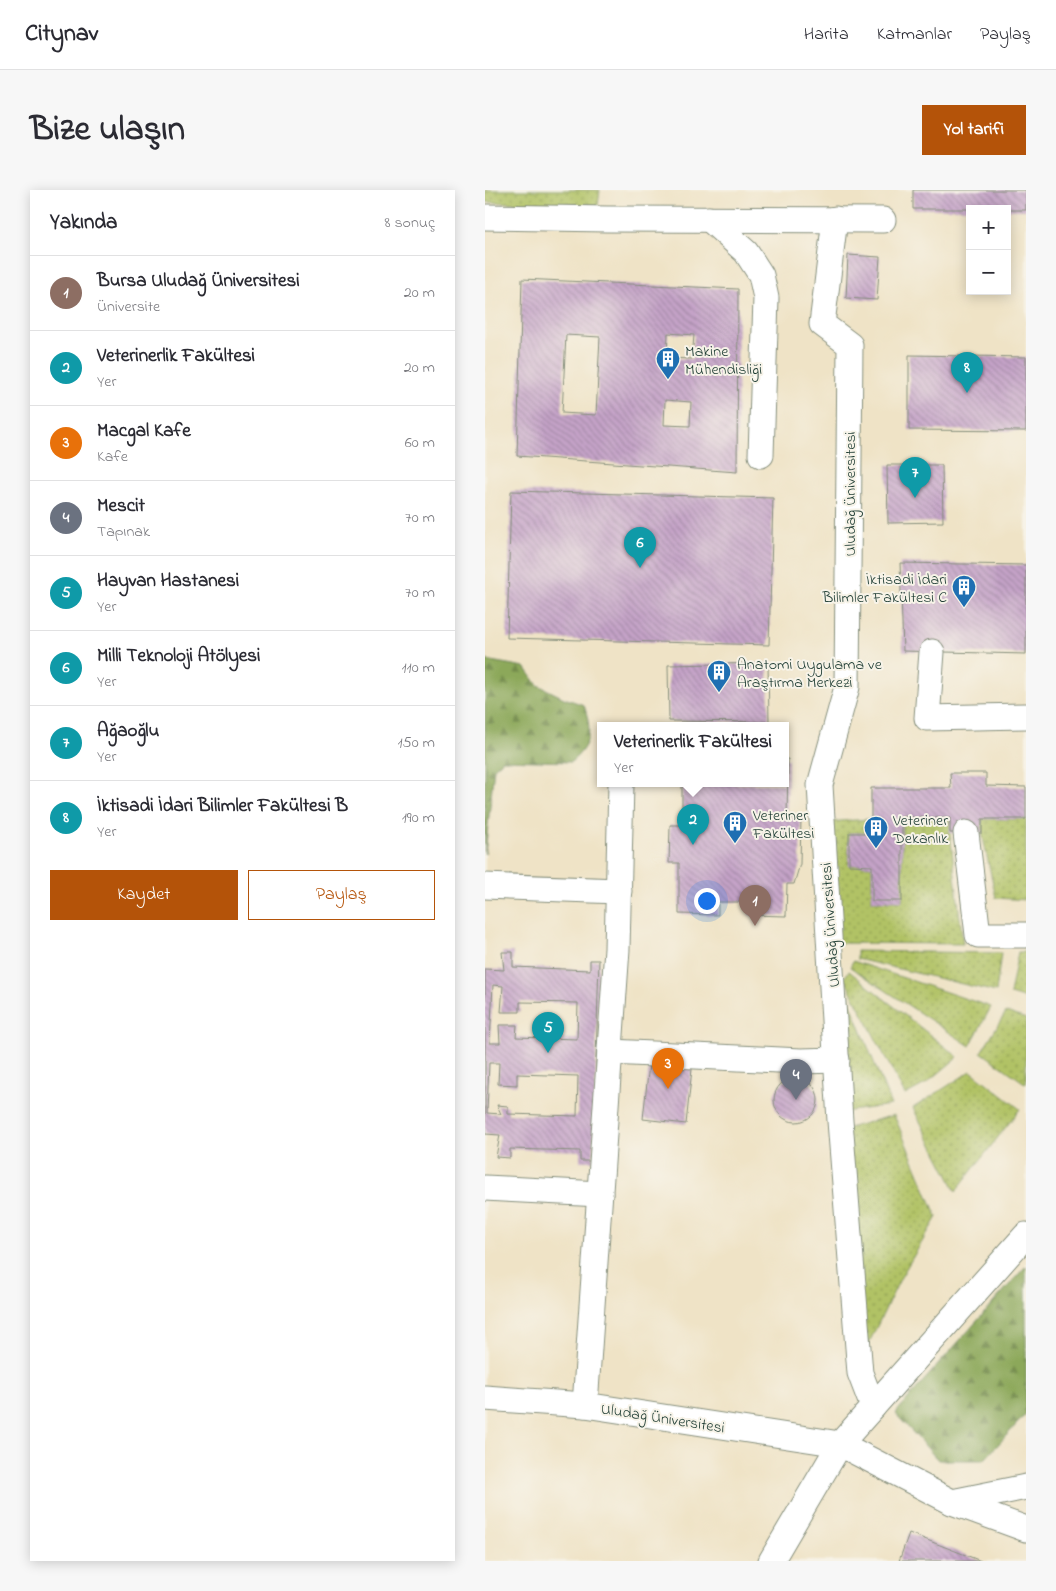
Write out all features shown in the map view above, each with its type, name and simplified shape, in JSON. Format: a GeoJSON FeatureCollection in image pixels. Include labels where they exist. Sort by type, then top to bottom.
{"type":"FeatureCollection","features":[{"type":"Feature","properties":{"kind":"street"},"geometry":{"type":"LineString","coordinates":[[485,217],[883,220]]}},
{"type":"Feature","properties":{"kind":"street"},"geometry":{"type":"LineString","coordinates":[[709,219],[746,252],[761,275],[766,298],[761,455]]}},
{"type":"Feature","properties":{"kind":"street","name":"Uludağ Üniversitesi"},"geometry":{"type":"LineString","coordinates":[[835,219],[821,324],[849,345],[847,687],[820,785],[837,1060],[860,1372],[873,1407]]}},
{"type":"Feature","properties":{"kind":"street"},"geometry":{"type":"LineString","coordinates":[[932,652],[927,718],[1026,716]]}},
{"type":"Feature","properties":{"kind":"street"},"geometry":{"type":"LineString","coordinates":[[585,1404],[617,949],[621,787]]}},
{"type":"Feature","properties":{"kind":"street"},"geometry":{"type":"LineString","coordinates":[[966,833],[978,935],[1026,935]]}},
{"type":"Feature","properties":{"kind":"street"},"geometry":{"type":"LineString","coordinates":[[485,886],[619,891]]}},
{"type":"Feature","properties":{"kind":"street"},"geometry":{"type":"LineString","coordinates":[[610,1052],[801,1061],[837,1060]]}},
{"type":"Feature","properties":{"kind":"street"},"geometry":{"type":"LineString","coordinates":[[485,1188],[600,1194]]}},
{"type":"Feature","properties":{"kind":"street"},"geometry":{"type":"LineString","coordinates":[[771,1561],[841,1444],[1026,1235]]}},
{"type":"Feature","properties":{"kind":"street","name":"Uludağ Üniversitesi"},"geometry":{"type":"LineString","coordinates":[[485,1398],[585,1404],[841,1444],[952,1502],[1026,1529]]}},
{"type":"Feature","properties":{"kind":"street"},"geometry":{"type":"LineString","coordinates":[[952,1502],[1026,1487]]}},
{"type":"Feature","properties":{"kind":"green space"},"geometry":{"type":"Polygon","coordinates":[[[485,190],[600,190],[598,206],[485,202],[485,190]]]}},
{"type":"Feature","properties":{"kind":"green space"},"geometry":{"type":"Polygon","coordinates":[[[485,660],[525,667],[538,685],[564,698],[584,705],[589,729],[583,749],[571,762],[503,760],[494,768],[485,854],[485,660]]]}},
{"type":"Feature","properties":{"kind":"green space"},"geometry":{"type":"Polygon","coordinates":[[[902,817],[950,818],[950,833],[963,944],[833,943],[825,822],[871,819],[871,833],[849,833],[849,865],[872,866],[872,901],[902,901],[902,817]]]}},
{"type":"Feature","properties":{"kind":"green space"},"geometry":{"type":"Polygon","coordinates":[[[982,819],[1026,819],[1026,900],[996,898],[982,833],[982,819]]]}},
{"type":"Feature","properties":{"kind":"green space"},"geometry":{"type":"Polygon","coordinates":[[[857,951],[1001,953],[996,992],[857,959],[857,951]]]}},
{"type":"Feature","properties":{"kind":"green space"},"geometry":{"type":"Polygon","coordinates":[[[1018,952],[1026,952],[1026,999],[1010,994],[1018,952]]]}},
{"type":"Feature","properties":{"kind":"green space"},"geometry":{"type":"Polygon","coordinates":[[[853,961],[991,1007],[970,1046],[850,967],[853,961]]]}},
{"type":"Feature","properties":{"kind":"green space"},"geometry":{"type":"Polygon","coordinates":[[[849,971],[958,1057],[927,1083],[905,1095],[844,978],[849,971]]]}},
{"type":"Feature","properties":{"kind":"green space"},"geometry":{"type":"Polygon","coordinates":[[[841,979],[891,1105],[844,1112],[841,979]]]}},
{"type":"Feature","properties":{"kind":"green space"},"geometry":{"type":"Polygon","coordinates":[[[1006,1012],[1026,1019],[1026,1084],[981,1052],[1006,1012]]]}},
{"type":"Feature","properties":{"kind":"green space"},"geometry":{"type":"Polygon","coordinates":[[[971,1071],[1020,1109],[956,1191],[913,1108],[971,1071]]]}},
{"type":"Feature","properties":{"kind":"green space"},"geometry":{"type":"Polygon","coordinates":[[[894,1115],[937,1217],[901,1277],[864,1353],[845,1129],[894,1115]]]}},
{"type":"Feature","properties":{"kind":"green space"},"geometry":{"type":"Polygon","coordinates":[[[1026,1266],[1026,1414],[984,1460],[938,1460],[895,1413],[1026,1266]]]}},
{"type":"Feature","properties":{"kind":"building"},"geometry":{"type":"Polygon","coordinates":[[[913,190],[1026,190],[1026,210],[1011,210],[1011,205],[966,205],[966,209],[913,209],[913,190]]]}},
{"type":"Feature","properties":{"kind":"building"},"geometry":{"type":"Polygon","coordinates":[[[848,255],[880,257],[877,300],[846,298],[848,255]]]}},
{"type":"Feature","properties":{"kind":"building","name":"Makine Mühendisliği"},"geometry":{"type":"Polygon","coordinates":[[[522,279],[738,289],[737,472],[517,456],[522,279]],[[668,333],[667,358],[692,359],[694,335],[668,333]],[[566,335],[562,413],[596,415],[600,337],[566,335]],[[665,400],[664,425],[690,426],[691,402],[665,400]]]}},
{"type":"Feature","properties":{"kind":"building"},"geometry":{"type":"Polygon","coordinates":[[[909,355],[1026,357],[1026,431],[909,430],[909,355]]]}},
{"type":"Feature","properties":{"kind":"building"},"geometry":{"type":"Polygon","coordinates":[[[887,465],[942,465],[943,522],[888,523],[887,465]]]}},
{"type":"Feature","properties":{"kind":"building"},"geometry":{"type":"Polygon","coordinates":[[[511,491],[773,498],[769,645],[507,638],[511,491]]]}},
{"type":"Feature","properties":{"kind":"building","name":"İktisadi İdari Bilimler Fakültesi C"},"geometry":{"type":"Polygon","coordinates":[[[900,563],[1026,565],[1026,654],[903,651],[900,563]]]}},
{"type":"Feature","properties":{"kind":"building","name":"Anatomi Uygulama ve Araştırma Merkezi"},"geometry":{"type":"Polygon","coordinates":[[[768,663],[769,722],[669,721],[668,665],[768,663]]]}},
{"type":"Feature","properties":{"kind":"building","name":"Veteriner Dekanlık"},"geometry":{"type":"Polygon","coordinates":[[[950,773],[986,773],[986,786],[1026,787],[1026,819],[982,819],[982,833],[950,833],[950,818],[902,817],[902,901],[872,901],[872,866],[849,865],[849,833],[871,833],[871,788],[951,788],[950,773]]]}},
{"type":"Feature","properties":{"kind":"building","name":"Veteriner Fakültesi"},"geometry":{"type":"Polygon","coordinates":[[[682,787],[788,787],[787,818],[801,818],[800,864],[794,884],[787,884],[786,916],[749,915],[750,902],[718,902],[718,915],[679,914],[679,863],[669,863],[670,825],[682,825],[682,787]]]}},
{"type":"Feature","properties":{"kind":"building"},"geometry":{"type":"Polygon","coordinates":[[[502,952],[513,952],[513,967],[590,970],[590,960],[599,960],[593,1161],[580,1161],[580,1151],[510,1149],[510,1158],[496,1157],[500,1135],[485,1134],[485,969],[504,970],[502,952]],[[493,985],[490,1043],[500,1043],[499,1025],[517,1025],[516,1037],[577,1039],[578,1003],[520,1002],[520,1012],[501,1012],[503,986],[493,985]],[[489,1063],[487,1113],[501,1114],[497,1105],[508,1106],[508,1114],[577,1116],[578,1076],[517,1074],[517,1085],[498,1084],[499,1063],[489,1063]]]}},
{"type":"Feature","properties":{"kind":"building"},"geometry":{"type":"Polygon","coordinates":[[[650,1055],[693,1060],[686,1124],[643,1119],[650,1055]]]}},
{"type":"Feature","properties":{"kind":"building"},"geometry":{"type":"Polygon","coordinates":[[[796,1078],[808,1082],[814,1088],[818,1100],[814,1112],[808,1118],[796,1122],[784,1118],[778,1112],[774,1100],[778,1088],[784,1082],[796,1078]]]}},
{"type":"Feature","properties":{"kind":"building"},"geometry":{"type":"Polygon","coordinates":[[[909,1533],[981,1561],[899,1561],[909,1533]]]}},
{"type":"Feature","properties":{"kind":"place","name":"Makine Mühendisliği"},"geometry":{"type":"Point","coordinates":[668,380]}},
{"type":"Feature","properties":{"kind":"place","name":"İktisadi İdari Bilimler Fakültesi B"},"geometry":{"type":"Point","coordinates":[967,393]}},
{"type":"Feature","properties":{"kind":"place","name":"Ağaoğlu"},"geometry":{"type":"Point","coordinates":[915,498]}},
{"type":"Feature","properties":{"kind":"place","name":"Milli Teknoloji Atölyesi"},"geometry":{"type":"Point","coordinates":[640,568]}},
{"type":"Feature","properties":{"kind":"place","name":"İktisadi İdari Bilimler Fakültesi C"},"geometry":{"type":"Point","coordinates":[964,608]}},
{"type":"Feature","properties":{"kind":"place","name":"Anatomi Uygulama ve Araştırma Merkezi"},"geometry":{"type":"Point","coordinates":[719,693]}},
{"type":"Feature","properties":{"kind":"place","name":"Veteriner Fakültesi"},"geometry":{"type":"Point","coordinates":[735,844]}},
{"type":"Feature","properties":{"kind":"place","name":"Veterinerlik Fakültesi"},"geometry":{"type":"Point","coordinates":[693,845]}},
{"type":"Feature","properties":{"kind":"place","name":"Veteriner Dekanlık"},"geometry":{"type":"Point","coordinates":[876,849]}},
{"type":"Feature","properties":{"kind":"place","name":"Bursa Uludağ Üniversitesi"},"geometry":{"type":"Point","coordinates":[755,926]}},
{"type":"Feature","properties":{"kind":"place","name":"Hayvan Hastanesi"},"geometry":{"type":"Point","coordinates":[548,1053]}},
{"type":"Feature","properties":{"kind":"place","name":"Macgal Kafe"},"geometry":{"type":"Point","coordinates":[668,1089]}},
{"type":"Feature","properties":{"kind":"place","name":"Mescit"},"geometry":{"type":"Point","coordinates":[796,1100]}}]}
